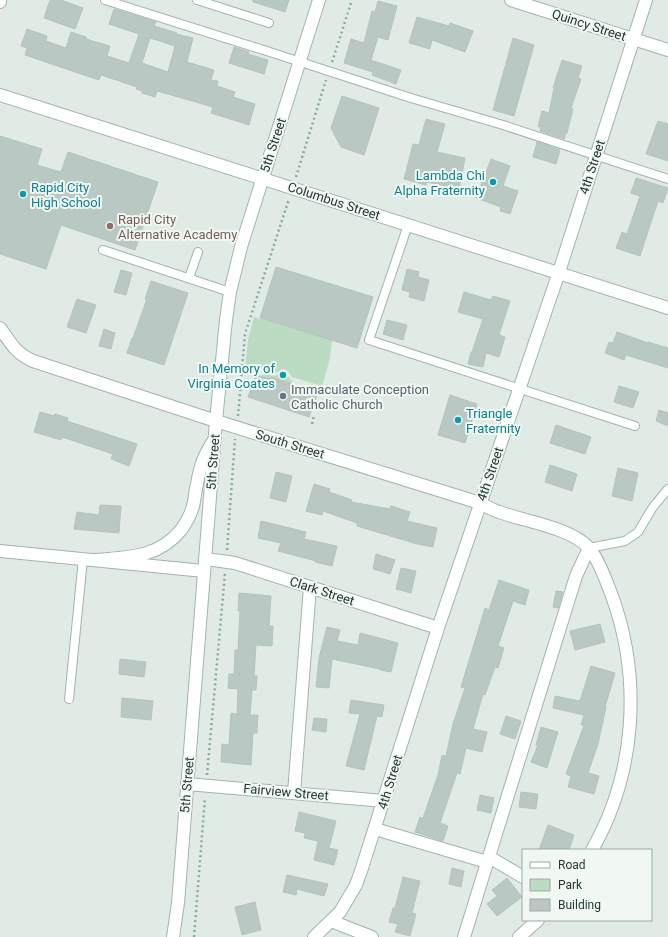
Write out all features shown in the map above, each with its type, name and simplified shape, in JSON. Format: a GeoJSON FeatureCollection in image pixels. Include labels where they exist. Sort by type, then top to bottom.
{"type":"FeatureCollection","features":[{"type":"Feature","properties":{"kind":"street","name":"5th Street"},"geometry":{"type":"LineString","coordinates":[[174,937],[178,903],[216,420],[230,292],[241,247],[262,178],[319,0]]}},
{"type":"Feature","properties":{"kind":"street","name":"Quincy Street"},"geometry":{"type":"LineString","coordinates":[[511,0],[668,50]]}},
{"type":"Feature","properties":{"kind":"street","name":"4th Street"},"geometry":{"type":"LineString","coordinates":[[314,937],[340,912],[356,885],[438,628],[560,272],[646,0]]}},
{"type":"Feature","properties":{"kind":"street","name":"Columbus Street"},"geometry":{"type":"LineString","coordinates":[[0,95],[560,272],[668,308]]}},
{"type":"Feature","properties":{"kind":"street","name":"South Street"},"geometry":{"type":"LineString","coordinates":[[0,328],[13,347],[22,356],[33,361],[480,503],[499,512],[564,532],[579,539],[589,548]]}},
{"type":"Feature","properties":{"kind":"street"},"geometry":{"type":"LineString","coordinates":[[95,560],[136,556],[153,552],[166,544],[176,535],[186,523],[194,506],[200,467],[204,454],[215,439]]}},
{"type":"Feature","properties":{"kind":"street"},"geometry":{"type":"LineString","coordinates":[[589,548],[604,574],[618,613],[626,647],[632,701],[630,731],[625,766],[613,804],[598,840],[593,849]]}},
{"type":"Feature","properties":{"kind":"street"},"geometry":{"type":"LineString","coordinates":[[464,937],[576,576],[589,548]]}},
{"type":"Feature","properties":{"kind":"street","name":"Clark Street"},"geometry":{"type":"LineString","coordinates":[[0,551],[95,560],[205,565],[226,562],[235,563],[438,628]]}},
{"type":"Feature","properties":{"kind":"street"},"geometry":{"type":"LineString","coordinates":[[294,793],[310,587]]}},
{"type":"Feature","properties":{"kind":"street","name":"Fairview Street"},"geometry":{"type":"LineString","coordinates":[[187,784],[384,801]]}},
{"type":"Feature","properties":{"kind":"street"},"geometry":{"type":"LineString","coordinates":[[375,829],[488,859],[522,876]]}},
{"type":"Feature","properties":{"kind":"street"},"geometry":{"type":"LineString","coordinates":[[331,921],[372,937]]}},
{"type":"Feature","properties":{"kind":"street"},"geometry":{"type":"LineString","coordinates":[[520,937],[537,921]]}},
{"type":"Feature","properties":{"kind":"lane"},"geometry":{"type":"LineString","coordinates":[[105,0],[300,61],[418,100],[503,125],[668,179]]}},
{"type":"Feature","properties":{"kind":"lane"},"geometry":{"type":"LineString","coordinates":[[197,0],[269,23]]}},
{"type":"Feature","properties":{"kind":"lane"},"geometry":{"type":"LineString","coordinates":[[408,225],[369,340],[635,426]]}},
{"type":"Feature","properties":{"kind":"lane"},"geometry":{"type":"LineString","coordinates":[[103,250],[230,292]]}},
{"type":"Feature","properties":{"kind":"lane"},"geometry":{"type":"LineString","coordinates":[[189,278],[198,252]]}},
{"type":"Feature","properties":{"kind":"lane"},"geometry":{"type":"LineString","coordinates":[[589,548],[625,541],[638,532],[653,507],[668,489]]}},
{"type":"Feature","properties":{"kind":"lane"},"geometry":{"type":"LineString","coordinates":[[69,699],[83,559]]}},
{"type":"Feature","properties":{"kind":"path"},"geometry":{"type":"LineString","coordinates":[[194,937],[245,334],[352,0]]}},
{"type":"Feature","properties":{"kind":"path"},"geometry":{"type":"LineString","coordinates":[[312,424],[314,415]]}},
{"type":"Feature","properties":{"kind":"green space"},"geometry":{"type":"Polygon","coordinates":[[[254,317],[332,340],[330,358],[322,386],[292,377],[288,371],[284,369],[275,373],[254,367],[245,370],[248,340],[254,317]]]}},
{"type":"Feature","properties":{"kind":"green space"},"geometry":{"type":"Polygon","coordinates":[[[283,372],[281,377],[285,377],[284,372],[292,381],[292,384],[270,377],[269,379],[260,376],[265,374],[275,376],[283,372]]]}},
{"type":"Feature","properties":{"kind":"building"},"geometry":{"type":"Polygon","coordinates":[[[50,0],[61,0],[83,8],[75,29],[44,18],[50,0]]]}},
{"type":"Feature","properties":{"kind":"building"},"geometry":{"type":"Polygon","coordinates":[[[253,0],[289,0],[285,12],[253,2],[253,0]]]}},
{"type":"Feature","properties":{"kind":"building"},"geometry":{"type":"Polygon","coordinates":[[[378,1],[397,6],[388,40],[378,37],[371,60],[401,70],[396,84],[372,75],[373,72],[344,63],[351,39],[364,43],[372,11],[375,12],[378,1]]]}},
{"type":"Feature","properties":{"kind":"building"},"geometry":{"type":"Polygon","coordinates":[[[114,9],[156,22],[154,26],[193,38],[187,62],[214,70],[211,80],[218,81],[217,86],[235,92],[233,97],[255,104],[249,125],[211,113],[213,107],[157,91],[155,97],[142,93],[142,91],[136,89],[137,87],[101,75],[99,80],[25,55],[27,48],[21,46],[27,29],[47,36],[46,41],[66,48],[71,32],[86,37],[86,39],[110,46],[107,56],[129,63],[139,34],[109,24],[114,9]],[[150,38],[142,63],[168,72],[175,46],[150,38]]]}},
{"type":"Feature","properties":{"kind":"building"},"geometry":{"type":"Polygon","coordinates":[[[417,17],[449,26],[450,23],[473,31],[465,52],[432,40],[430,49],[409,43],[417,17]]]}},
{"type":"Feature","properties":{"kind":"building"},"geometry":{"type":"Polygon","coordinates":[[[513,38],[534,45],[514,116],[493,110],[513,38]]]}},
{"type":"Feature","properties":{"kind":"building"},"geometry":{"type":"Polygon","coordinates":[[[234,47],[249,52],[248,54],[268,60],[264,74],[229,63],[234,47]]]}},
{"type":"Feature","properties":{"kind":"building"},"geometry":{"type":"Polygon","coordinates":[[[562,60],[582,66],[578,78],[581,79],[571,108],[573,109],[564,139],[540,131],[541,127],[538,127],[542,111],[549,113],[553,88],[562,60]]]}},
{"type":"Feature","properties":{"kind":"building"},"geometry":{"type":"Polygon","coordinates":[[[342,96],[379,108],[364,155],[341,147],[331,128],[342,96]]]}},
{"type":"Feature","properties":{"kind":"building"},"geometry":{"type":"Polygon","coordinates":[[[426,119],[445,124],[437,152],[465,158],[459,189],[427,182],[426,185],[404,179],[413,144],[419,145],[426,119]]]}},
{"type":"Feature","properties":{"kind":"building"},"geometry":{"type":"Polygon","coordinates":[[[658,121],[668,124],[668,161],[646,154],[658,121]]]}},
{"type":"Feature","properties":{"kind":"building"},"geometry":{"type":"Polygon","coordinates":[[[0,136],[42,149],[37,165],[61,172],[68,152],[158,182],[135,250],[61,225],[46,269],[0,254],[0,136]]]}},
{"type":"Feature","properties":{"kind":"building"},"geometry":{"type":"Polygon","coordinates":[[[537,142],[560,150],[556,164],[533,157],[537,142]]]}},
{"type":"Feature","properties":{"kind":"building","name":"Lambda Chi Alpha Fraternity"},"geometry":{"type":"Polygon","coordinates":[[[491,159],[510,166],[503,186],[518,191],[510,214],[500,211],[501,207],[476,198],[491,159]]]}},
{"type":"Feature","properties":{"kind":"building"},"geometry":{"type":"Polygon","coordinates":[[[636,178],[668,188],[663,203],[658,201],[640,256],[616,248],[622,232],[627,234],[640,196],[631,193],[636,178]]]}},
{"type":"Feature","properties":{"kind":"building"},"geometry":{"type":"Polygon","coordinates":[[[276,267],[373,297],[357,348],[260,318],[276,267]]]}},
{"type":"Feature","properties":{"kind":"building"},"geometry":{"type":"Polygon","coordinates":[[[407,269],[419,272],[418,277],[429,280],[424,301],[409,297],[410,292],[402,290],[407,269]]]}},
{"type":"Feature","properties":{"kind":"building"},"geometry":{"type":"Polygon","coordinates":[[[121,270],[132,273],[126,295],[114,292],[121,270]]]}},
{"type":"Feature","properties":{"kind":"building"},"geometry":{"type":"Polygon","coordinates":[[[151,281],[188,293],[164,365],[127,353],[147,299],[145,299],[151,281]]]}},
{"type":"Feature","properties":{"kind":"building"},"geometry":{"type":"Polygon","coordinates":[[[464,292],[491,300],[493,296],[510,301],[499,335],[505,337],[499,357],[486,353],[483,367],[468,364],[483,319],[458,312],[464,292]]]}},
{"type":"Feature","properties":{"kind":"building"},"geometry":{"type":"Polygon","coordinates":[[[77,299],[96,305],[86,333],[67,327],[77,299]]]}},
{"type":"Feature","properties":{"kind":"building"},"geometry":{"type":"Polygon","coordinates":[[[387,320],[407,325],[403,340],[383,334],[387,320]]]}},
{"type":"Feature","properties":{"kind":"building"},"geometry":{"type":"Polygon","coordinates":[[[104,329],[115,333],[111,349],[99,346],[104,329]]]}},
{"type":"Feature","properties":{"kind":"building"},"geometry":{"type":"Polygon","coordinates":[[[617,332],[648,343],[668,348],[668,368],[626,355],[624,360],[605,353],[609,342],[613,343],[617,332]]]}},
{"type":"Feature","properties":{"kind":"building","name":"Immaculate Conception Catholic Church"},"geometry":{"type":"Polygon","coordinates":[[[256,375],[269,379],[270,377],[292,384],[291,386],[317,395],[309,417],[248,397],[256,375]]]}},
{"type":"Feature","properties":{"kind":"building"},"geometry":{"type":"Polygon","coordinates":[[[619,386],[639,392],[633,408],[614,402],[619,386]]]}},
{"type":"Feature","properties":{"kind":"building","name":"Triangle Fraternity"},"geometry":{"type":"Polygon","coordinates":[[[450,395],[477,404],[465,443],[438,435],[450,395]]]}},
{"type":"Feature","properties":{"kind":"building"},"geometry":{"type":"Polygon","coordinates":[[[659,410],[668,413],[668,426],[656,421],[659,410]]]}},
{"type":"Feature","properties":{"kind":"building"},"geometry":{"type":"Polygon","coordinates":[[[40,412],[68,418],[67,421],[137,444],[129,466],[111,459],[113,454],[62,437],[61,440],[34,432],[40,412]]]}},
{"type":"Feature","properties":{"kind":"building"},"geometry":{"type":"Polygon","coordinates":[[[556,425],[591,437],[585,454],[550,443],[556,425]]]}},
{"type":"Feature","properties":{"kind":"building"},"geometry":{"type":"Polygon","coordinates":[[[550,465],[577,474],[572,491],[545,482],[550,465]]]}},
{"type":"Feature","properties":{"kind":"building"},"geometry":{"type":"Polygon","coordinates":[[[618,468],[638,473],[632,501],[612,496],[618,468]]]}},
{"type":"Feature","properties":{"kind":"building"},"geometry":{"type":"Polygon","coordinates":[[[276,472],[292,476],[286,502],[270,498],[276,472]]]}},
{"type":"Feature","properties":{"kind":"building"},"geometry":{"type":"Polygon","coordinates":[[[314,484],[330,489],[329,492],[352,500],[351,502],[390,509],[391,506],[410,512],[407,521],[437,528],[433,547],[417,544],[357,526],[357,523],[323,511],[322,515],[306,511],[314,484]]]}},
{"type":"Feature","properties":{"kind":"building"},"geometry":{"type":"Polygon","coordinates":[[[100,505],[121,506],[119,533],[74,529],[77,512],[99,515],[100,505]]]}},
{"type":"Feature","properties":{"kind":"building"},"geometry":{"type":"Polygon","coordinates":[[[261,521],[306,532],[304,539],[337,546],[332,566],[278,551],[281,543],[258,538],[261,521]]]}},
{"type":"Feature","properties":{"kind":"building"},"geometry":{"type":"Polygon","coordinates":[[[376,554],[395,560],[390,574],[373,569],[376,554]]]}},
{"type":"Feature","properties":{"kind":"building"},"geometry":{"type":"Polygon","coordinates":[[[401,568],[416,571],[411,593],[396,589],[401,568]]]}},
{"type":"Feature","properties":{"kind":"building"},"geometry":{"type":"Polygon","coordinates":[[[499,580],[529,590],[525,605],[513,601],[498,646],[504,648],[498,668],[495,667],[485,695],[483,694],[473,729],[487,732],[482,752],[466,748],[460,774],[457,773],[440,823],[448,826],[443,841],[415,832],[420,817],[423,818],[438,775],[442,755],[446,756],[453,724],[465,688],[461,687],[485,608],[489,610],[499,580]]]}},
{"type":"Feature","properties":{"kind":"building"},"geometry":{"type":"Polygon","coordinates":[[[556,591],[563,592],[558,608],[553,607],[556,591]]]}},
{"type":"Feature","properties":{"kind":"building"},"geometry":{"type":"Polygon","coordinates":[[[239,593],[271,596],[269,626],[273,626],[272,646],[256,645],[254,676],[257,676],[256,690],[252,690],[250,715],[258,715],[257,733],[253,733],[251,765],[221,762],[222,744],[229,745],[231,713],[237,714],[238,689],[228,688],[229,674],[234,674],[235,650],[238,650],[240,611],[238,611],[239,593]]]}},
{"type":"Feature","properties":{"kind":"building"},"geometry":{"type":"Polygon","coordinates":[[[600,624],[605,642],[575,650],[570,631],[600,624]]]}},
{"type":"Feature","properties":{"kind":"building"},"geometry":{"type":"Polygon","coordinates":[[[327,627],[340,630],[337,641],[358,645],[360,633],[398,643],[391,672],[332,659],[329,688],[316,687],[319,658],[327,627]]]}},
{"type":"Feature","properties":{"kind":"building"},"geometry":{"type":"Polygon","coordinates":[[[120,659],[146,662],[144,677],[119,674],[120,659]]]}},
{"type":"Feature","properties":{"kind":"building"},"geometry":{"type":"Polygon","coordinates":[[[591,666],[615,673],[605,707],[598,744],[588,773],[599,776],[594,794],[568,787],[571,776],[566,774],[584,725],[581,725],[584,715],[553,708],[555,696],[580,701],[591,666]]]}},
{"type":"Feature","properties":{"kind":"building"},"geometry":{"type":"Polygon","coordinates":[[[122,698],[153,701],[151,720],[121,717],[122,698]]]}},
{"type":"Feature","properties":{"kind":"building"},"geometry":{"type":"Polygon","coordinates":[[[351,700],[384,705],[382,717],[377,716],[364,770],[346,766],[360,714],[349,713],[351,700]]]}},
{"type":"Feature","properties":{"kind":"building"},"geometry":{"type":"Polygon","coordinates":[[[506,716],[521,721],[515,739],[500,734],[506,716]]]}},
{"type":"Feature","properties":{"kind":"building"},"geometry":{"type":"Polygon","coordinates":[[[314,718],[327,719],[326,732],[312,730],[314,718]]]}},
{"type":"Feature","properties":{"kind":"building"},"geometry":{"type":"Polygon","coordinates":[[[541,727],[558,732],[547,768],[531,762],[538,745],[536,745],[541,727]]]}},
{"type":"Feature","properties":{"kind":"building"},"geometry":{"type":"Polygon","coordinates":[[[521,792],[538,794],[536,809],[519,807],[521,792]]]}},
{"type":"Feature","properties":{"kind":"building"},"geometry":{"type":"Polygon","coordinates":[[[480,795],[494,798],[491,813],[477,810],[480,795]]]}},
{"type":"Feature","properties":{"kind":"building"},"geometry":{"type":"Polygon","coordinates":[[[299,812],[336,821],[329,848],[338,850],[334,865],[314,860],[318,841],[304,838],[305,833],[295,831],[299,812]]]}},
{"type":"Feature","properties":{"kind":"building"},"geometry":{"type":"Polygon","coordinates":[[[548,825],[574,835],[569,849],[539,849],[548,825]]]}},
{"type":"Feature","properties":{"kind":"building"},"geometry":{"type":"Polygon","coordinates":[[[452,868],[464,871],[461,887],[449,884],[452,868]]]}},
{"type":"Feature","properties":{"kind":"building"},"geometry":{"type":"Polygon","coordinates":[[[287,875],[328,884],[324,896],[297,889],[296,895],[283,892],[287,875]]]}},
{"type":"Feature","properties":{"kind":"building"},"geometry":{"type":"Polygon","coordinates":[[[403,877],[420,881],[412,913],[416,914],[410,936],[395,932],[398,924],[389,922],[393,908],[395,908],[403,877]]]}},
{"type":"Feature","properties":{"kind":"building"},"geometry":{"type":"Polygon","coordinates":[[[507,878],[522,897],[497,916],[487,904],[497,896],[492,890],[507,878]]]}},
{"type":"Feature","properties":{"kind":"building"},"geometry":{"type":"Polygon","coordinates":[[[255,902],[261,930],[242,935],[235,907],[255,902]]]}},
{"type":"Feature","properties":{"kind":"place","name":"Lambda Chi Alpha Fraternity"},"geometry":{"type":"Point","coordinates":[493,182]}},
{"type":"Feature","properties":{"kind":"place","name":"Rapid City High School"},"geometry":{"type":"Point","coordinates":[23,194]}},
{"type":"Feature","properties":{"kind":"place","name":"Rapid City Alternative Academy"},"geometry":{"type":"Point","coordinates":[110,226]}},
{"type":"Feature","properties":{"kind":"place","name":"In Memory of Virginia Coates"},"geometry":{"type":"Point","coordinates":[283,375]}},
{"type":"Feature","properties":{"kind":"place","name":"Immaculate Conception Catholic Church"},"geometry":{"type":"Point","coordinates":[283,396]}},
{"type":"Feature","properties":{"kind":"place","name":"Triangle Fraternity"},"geometry":{"type":"Point","coordinates":[458,420]}}]}
